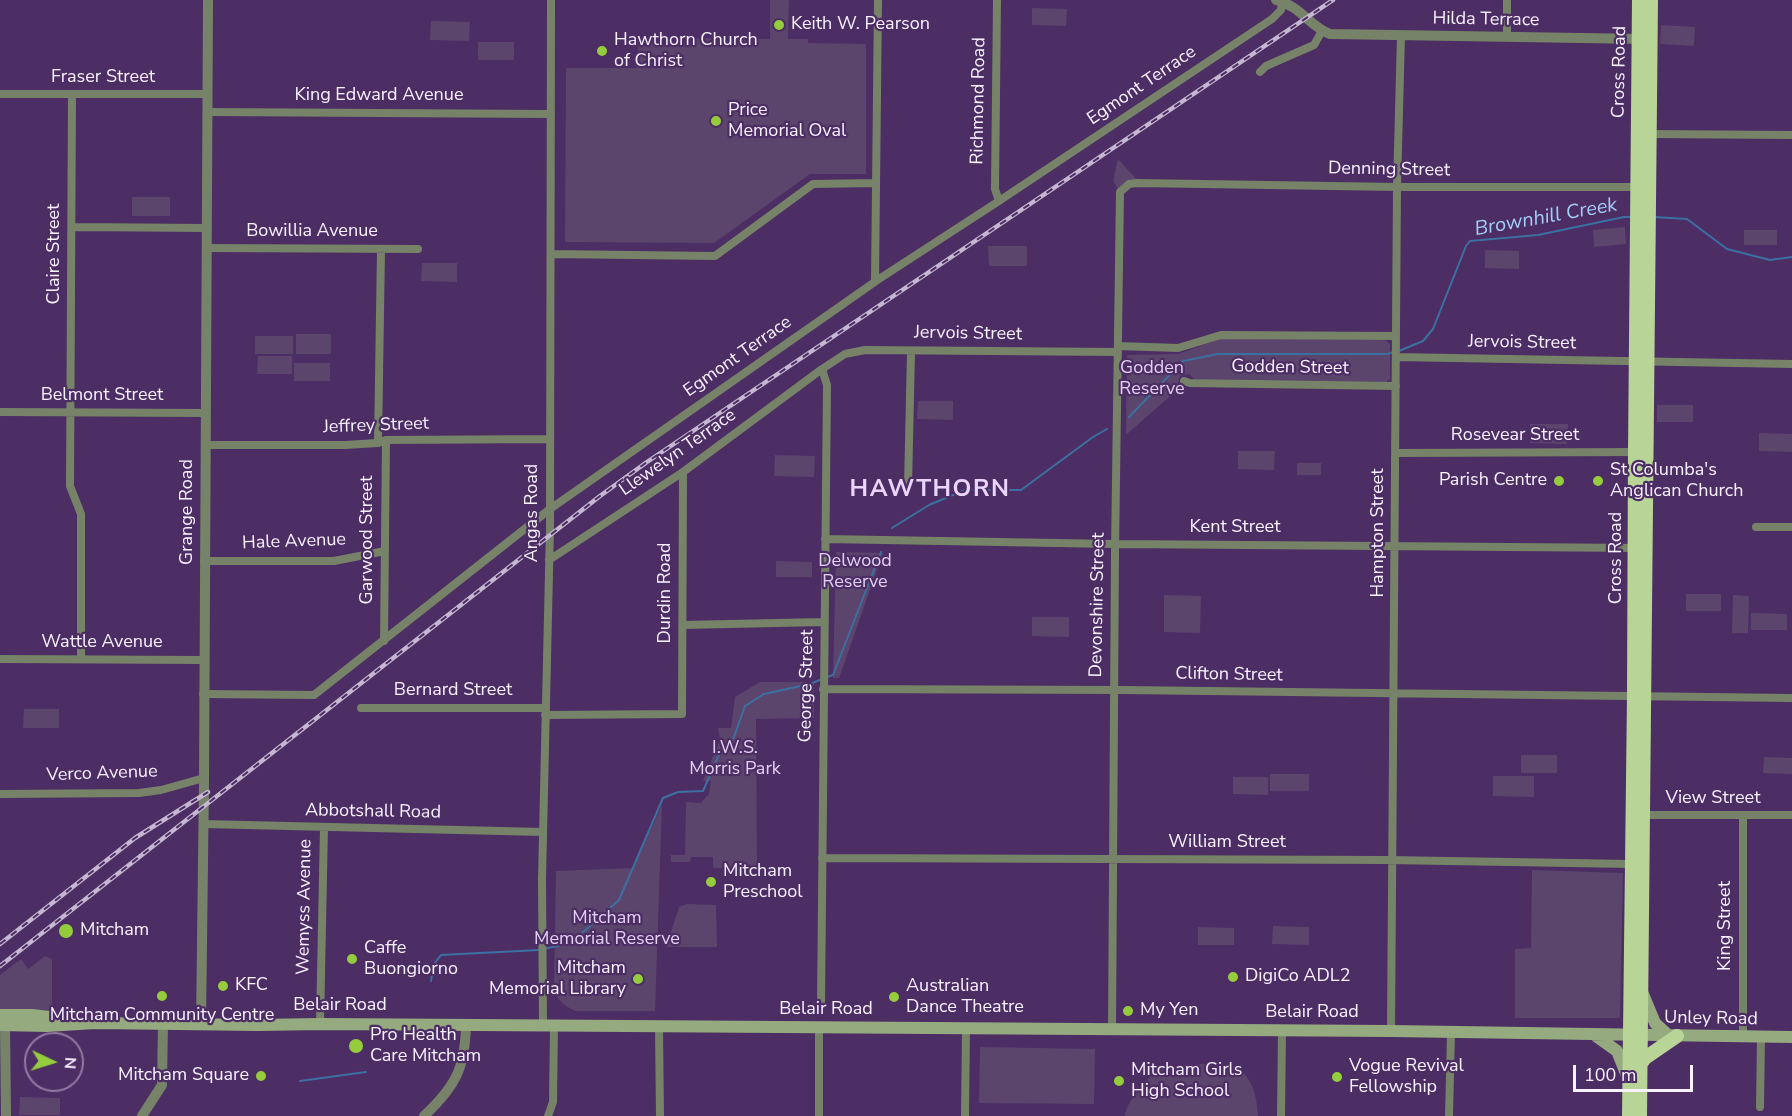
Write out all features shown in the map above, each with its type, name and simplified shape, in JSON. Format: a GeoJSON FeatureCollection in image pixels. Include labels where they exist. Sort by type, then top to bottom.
{"type":"FeatureCollection","features":[{"type":"Feature","properties":{"kind":"highway","name":"Cross Road"},"geometry":{"type":"LineString","coordinates":[[1629,1116],[1629,1081],[1640,987],[1638,815],[1644,39],[1639,0]]}},
{"type":"Feature","properties":{"kind":"highway","name":"Cross Road"},"geometry":{"type":"LineString","coordinates":[[1644,39],[1650,0]]}},
{"type":"Feature","properties":{"kind":"highway","name":"Cross Road"},"geometry":{"type":"LineString","coordinates":[[1638,815],[1632,864],[1635,1036],[1640,1065],[1640,1116]]}},
{"type":"Feature","properties":{"kind":"highway"},"geometry":{"type":"LineString","coordinates":[[1640,1065],[1645,1058],[1673,1036]]}},
{"type":"Feature","properties":{"kind":"main road"},"geometry":{"type":"LineString","coordinates":[[1640,987],[1655,1023],[1673,1036]]}},
{"type":"Feature","properties":{"kind":"main road","name":"Belair Road"},"geometry":{"type":"LineString","coordinates":[[2,1022],[32,1015],[94,1023],[1391,1031],[1635,1036]]}},
{"type":"Feature","properties":{"kind":"main road"},"geometry":{"type":"LineString","coordinates":[[1595,1035],[1617,1051],[1629,1081]]}},
{"type":"Feature","properties":{"kind":"main road","name":"Unley Road"},"geometry":{"type":"LineString","coordinates":[[1635,1036],[1792,1037]]}},
{"type":"Feature","properties":{"kind":"street","name":"Grange Road"},"geometry":{"type":"LineString","coordinates":[[201,1024],[208,0]]}},
{"type":"Feature","properties":{"kind":"street","name":"Angas Road"},"geometry":{"type":"LineString","coordinates":[[549,1116],[553,1102],[554,1043],[548,1026],[542,942],[550,509],[551,0]]}},
{"type":"Feature","properties":{"kind":"street"},"geometry":{"type":"LineString","coordinates":[[875,281],[878,0]]}},
{"type":"Feature","properties":{"kind":"street","name":"Richmond Road"},"geometry":{"type":"LineString","coordinates":[[997,0],[995,189],[999,201]]}},
{"type":"Feature","properties":{"kind":"street"},"geometry":{"type":"LineString","coordinates":[[1507,0],[1507,37]]}},
{"type":"Feature","properties":{"kind":"street"},"geometry":{"type":"LineString","coordinates":[[1260,72],[1266,66],[1314,45],[1322,31],[1294,3],[1279,1]]}},
{"type":"Feature","properties":{"kind":"street","name":"Egmont Terrace"},"geometry":{"type":"LineString","coordinates":[[203,694],[314,695],[550,509],[875,281],[1272,19],[1281,10],[1279,1]]}},
{"type":"Feature","properties":{"kind":"street","name":"Hilda Terrace"},"geometry":{"type":"LineString","coordinates":[[1322,31],[1338,35],[1644,39]]}},
{"type":"Feature","properties":{"kind":"street","name":"Hampton Street"},"geometry":{"type":"LineString","coordinates":[[1391,1031],[1397,187],[1401,35]]}},
{"type":"Feature","properties":{"kind":"street","name":"Fraser Street"},"geometry":{"type":"LineString","coordinates":[[0,94],[207,94]]}},
{"type":"Feature","properties":{"kind":"street","name":"Claire Street"},"geometry":{"type":"LineString","coordinates":[[72,94],[70,486],[81,514],[82,528],[81,659]]}},
{"type":"Feature","properties":{"kind":"street","name":"King Edward Avenue"},"geometry":{"type":"LineString","coordinates":[[207,112],[551,114]]}},
{"type":"Feature","properties":{"kind":"street"},"geometry":{"type":"LineString","coordinates":[[1643,134],[1792,135]]}},
{"type":"Feature","properties":{"kind":"street"},"geometry":{"type":"LineString","coordinates":[[551,254],[715,256],[813,184],[876,183]]}},
{"type":"Feature","properties":{"kind":"street","name":"Denning Street"},"geometry":{"type":"LineString","coordinates":[[1129,184],[1643,188]]}},
{"type":"Feature","properties":{"kind":"street","name":"Devonshire Street"},"geometry":{"type":"LineString","coordinates":[[1112,1030],[1113,690],[1119,199],[1124,186],[1129,184]]}},
{"type":"Feature","properties":{"kind":"street"},"geometry":{"type":"LineString","coordinates":[[72,227],[206,228]]}},
{"type":"Feature","properties":{"kind":"street","name":"Bowillia Avenue"},"geometry":{"type":"LineString","coordinates":[[206,248],[418,249]]}},
{"type":"Feature","properties":{"kind":"street","name":"Garwood Street"},"geometry":{"type":"LineString","coordinates":[[381,249],[384,641]]}},
{"type":"Feature","properties":{"kind":"street","name":"Jervois Street"},"geometry":{"type":"LineString","coordinates":[[822,369],[845,354],[857,351],[1178,348],[1221,335],[1396,336]]}},
{"type":"Feature","properties":{"kind":"street"},"geometry":{"type":"LineString","coordinates":[[908,488],[911,351]]}},
{"type":"Feature","properties":{"kind":"street","name":"Jervois Street"},"geometry":{"type":"LineString","coordinates":[[1396,354],[1792,363]]}},
{"type":"Feature","properties":{"kind":"street","name":"Llewelyn Terrace"},"geometry":{"type":"LineString","coordinates":[[549,560],[683,472],[822,369]]}},
{"type":"Feature","properties":{"kind":"street","name":"George Street"},"geometry":{"type":"LineString","coordinates":[[821,1005],[827,385],[822,369]]}},
{"type":"Feature","properties":{"kind":"street","name":"Godden Street"},"geometry":{"type":"LineString","coordinates":[[1184,381],[1190,383],[1396,386]]}},
{"type":"Feature","properties":{"kind":"street","name":"Belmont Street"},"geometry":{"type":"LineString","coordinates":[[0,412],[205,413]]}},
{"type":"Feature","properties":{"kind":"street","name":"Jeffrey Street"},"geometry":{"type":"LineString","coordinates":[[205,445],[550,439]]}},
{"type":"Feature","properties":{"kind":"street","name":"Rosevear Street"},"geometry":{"type":"LineString","coordinates":[[1396,453],[1640,452]]}},
{"type":"Feature","properties":{"kind":"street","name":"Durdin Road"},"geometry":{"type":"LineString","coordinates":[[682,714],[683,472]]}},
{"type":"Feature","properties":{"kind":"street"},"geometry":{"type":"LineString","coordinates":[[1756,527],[1792,527]]}},
{"type":"Feature","properties":{"kind":"street","name":"Kent Street"},"geometry":{"type":"LineString","coordinates":[[825,539],[1640,548]]}},
{"type":"Feature","properties":{"kind":"street","name":"Hale Avenue"},"geometry":{"type":"LineString","coordinates":[[204,561],[334,561],[385,551]]}},
{"type":"Feature","properties":{"kind":"street"},"geometry":{"type":"LineString","coordinates":[[683,625],[824,622]]}},
{"type":"Feature","properties":{"kind":"street","name":"Wattle Avenue"},"geometry":{"type":"LineString","coordinates":[[0,658],[203,660]]}},
{"type":"Feature","properties":{"kind":"street","name":"Clifton Street"},"geometry":{"type":"LineString","coordinates":[[823,688],[1639,696]]}},
{"type":"Feature","properties":{"kind":"street"},"geometry":{"type":"LineString","coordinates":[[1639,696],[1792,698]]}},
{"type":"Feature","properties":{"kind":"street","name":"Bernard Street"},"geometry":{"type":"LineString","coordinates":[[361,708],[682,714]]}},
{"type":"Feature","properties":{"kind":"street","name":"Verco Avenue"},"geometry":{"type":"LineString","coordinates":[[0,794],[139,793],[204,778]]}},
{"type":"Feature","properties":{"kind":"street","name":"View Street"},"geometry":{"type":"LineString","coordinates":[[1638,815],[1792,815]]}},
{"type":"Feature","properties":{"kind":"street","name":"King Street"},"geometry":{"type":"LineString","coordinates":[[1743,815],[1743,1036]]}},
{"type":"Feature","properties":{"kind":"street","name":"Abbotshall Road"},"geometry":{"type":"LineString","coordinates":[[203,824],[543,832]]}},
{"type":"Feature","properties":{"kind":"street","name":"Wemyss Avenue"},"geometry":{"type":"LineString","coordinates":[[320,1024],[324,827]]}},
{"type":"Feature","properties":{"kind":"street","name":"William Street"},"geometry":{"type":"LineString","coordinates":[[822,858],[1393,860],[1632,864]]}},
{"type":"Feature","properties":{"kind":"street"},"geometry":{"type":"LineString","coordinates":[[2,1022],[6,1116]]}},
{"type":"Feature","properties":{"kind":"street"},"geometry":{"type":"LineString","coordinates":[[142,1116],[162,1085],[163,1023]]}},
{"type":"Feature","properties":{"kind":"street"},"geometry":{"type":"LineString","coordinates":[[424,1116],[442,1099],[455,1081],[465,1055],[466,1025]]}},
{"type":"Feature","properties":{"kind":"street"},"geometry":{"type":"LineString","coordinates":[[659,1027],[660,1116]]}},
{"type":"Feature","properties":{"kind":"street"},"geometry":{"type":"LineString","coordinates":[[819,1028],[819,1116]]}},
{"type":"Feature","properties":{"kind":"street"},"geometry":{"type":"LineString","coordinates":[[965,1116],[966,1029]]}},
{"type":"Feature","properties":{"kind":"street"},"geometry":{"type":"LineString","coordinates":[[1281,1031],[1281,1116]]}},
{"type":"Feature","properties":{"kind":"street"},"geometry":{"type":"LineString","coordinates":[[1449,1116],[1451,1033]]}},
{"type":"Feature","properties":{"kind":"street"},"geometry":{"type":"LineString","coordinates":[[1760,1107],[1761,1037]]}},
{"type":"Feature","properties":{"kind":"green space","name":"Price Memorial Oval"},"geometry":{"type":"Polygon","coordinates":[[[770,0],[789,0],[788,39],[808,39],[808,43],[866,44],[866,174],[810,174],[714,243],[565,242],[566,68],[637,68],[638,43],[684,44],[685,38],[770,39],[770,0]]]}},
{"type":"Feature","properties":{"kind":"green space"},"geometry":{"type":"Polygon","coordinates":[[[1032,8],[1067,9],[1066,26],[1032,25],[1032,8]]]}},
{"type":"Feature","properties":{"kind":"green space"},"geometry":{"type":"Polygon","coordinates":[[[431,21],[470,22],[469,41],[430,40],[431,21]]]}},
{"type":"Feature","properties":{"kind":"green space"},"geometry":{"type":"Polygon","coordinates":[[[1661,25],[1695,27],[1694,46],[1660,44],[1661,25]]]}},
{"type":"Feature","properties":{"kind":"green space"},"geometry":{"type":"Polygon","coordinates":[[[478,42],[514,42],[514,60],[478,60],[478,42]]]}},
{"type":"Feature","properties":{"kind":"green space"},"geometry":{"type":"Polygon","coordinates":[[[1118,159],[1140,183],[1120,192],[1113,181],[1118,159]]]}},
{"type":"Feature","properties":{"kind":"green space"},"geometry":{"type":"Polygon","coordinates":[[[132,197],[170,197],[170,216],[132,216],[132,197]]]}},
{"type":"Feature","properties":{"kind":"green space"},"geometry":{"type":"Polygon","coordinates":[[[1625,227],[1626,244],[1594,247],[1593,230],[1625,227]]]}},
{"type":"Feature","properties":{"kind":"green space"},"geometry":{"type":"Polygon","coordinates":[[[1744,230],[1777,230],[1777,245],[1744,245],[1744,230]]]}},
{"type":"Feature","properties":{"kind":"green space"},"geometry":{"type":"Polygon","coordinates":[[[988,246],[1027,246],[1027,266],[989,266],[988,246]]]}},
{"type":"Feature","properties":{"kind":"green space"},"geometry":{"type":"Polygon","coordinates":[[[1485,250],[1519,251],[1519,269],[1485,268],[1485,250]]]}},
{"type":"Feature","properties":{"kind":"green space"},"geometry":{"type":"Polygon","coordinates":[[[422,263],[457,263],[457,282],[421,281],[422,263]]]}},
{"type":"Feature","properties":{"kind":"green space"},"geometry":{"type":"Polygon","coordinates":[[[296,334],[331,334],[331,354],[296,354],[296,334]]]}},
{"type":"Feature","properties":{"kind":"green space"},"geometry":{"type":"Polygon","coordinates":[[[255,336],[293,336],[293,354],[255,354],[255,336]]]}},
{"type":"Feature","properties":{"kind":"green space","name":"Godden Reserve"},"geometry":{"type":"Polygon","coordinates":[[[1223,338],[1385,340],[1390,344],[1390,379],[1386,382],[1194,379],[1189,374],[1180,376],[1176,391],[1126,435],[1127,355],[1178,354],[1223,338]]]}},
{"type":"Feature","properties":{"kind":"green space"},"geometry":{"type":"Polygon","coordinates":[[[258,356],[292,356],[292,374],[257,374],[258,356]]]}},
{"type":"Feature","properties":{"kind":"green space"},"geometry":{"type":"Polygon","coordinates":[[[294,363],[330,363],[330,381],[294,381],[294,363]]]}},
{"type":"Feature","properties":{"kind":"green space"},"geometry":{"type":"Polygon","coordinates":[[[918,401],[953,401],[953,420],[917,419],[918,401]]]}},
{"type":"Feature","properties":{"kind":"green space"},"geometry":{"type":"Polygon","coordinates":[[[1657,405],[1693,405],[1693,422],[1657,422],[1657,405]]]}},
{"type":"Feature","properties":{"kind":"green space"},"geometry":{"type":"Polygon","coordinates":[[[1530,424],[1568,424],[1567,444],[1530,443],[1530,424]]]}},
{"type":"Feature","properties":{"kind":"green space"},"geometry":{"type":"Polygon","coordinates":[[[1759,433],[1792,434],[1792,452],[1759,451],[1759,433]]]}},
{"type":"Feature","properties":{"kind":"green space"},"geometry":{"type":"Polygon","coordinates":[[[1238,451],[1275,451],[1274,470],[1238,469],[1238,451]]]}},
{"type":"Feature","properties":{"kind":"green space"},"geometry":{"type":"Polygon","coordinates":[[[775,455],[815,456],[814,477],[774,476],[775,455]]]}},
{"type":"Feature","properties":{"kind":"green space"},"geometry":{"type":"Polygon","coordinates":[[[1297,463],[1321,463],[1321,475],[1297,475],[1297,463]]]}},
{"type":"Feature","properties":{"kind":"green space","name":"Delwood Reserve"},"geometry":{"type":"Polygon","coordinates":[[[836,552],[883,553],[839,678],[833,678],[836,552]]]}},
{"type":"Feature","properties":{"kind":"green space"},"geometry":{"type":"Polygon","coordinates":[[[776,561],[812,562],[812,577],[776,577],[776,561]]]}},
{"type":"Feature","properties":{"kind":"green space"},"geometry":{"type":"Polygon","coordinates":[[[1686,594],[1721,594],[1721,611],[1686,611],[1686,594]]]}},
{"type":"Feature","properties":{"kind":"green space"},"geometry":{"type":"Polygon","coordinates":[[[1164,595],[1201,596],[1200,633],[1164,632],[1164,595]]]}},
{"type":"Feature","properties":{"kind":"green space"},"geometry":{"type":"Polygon","coordinates":[[[1733,595],[1749,596],[1748,633],[1732,633],[1733,595]]]}},
{"type":"Feature","properties":{"kind":"green space"},"geometry":{"type":"Polygon","coordinates":[[[1751,613],[1787,614],[1787,630],[1751,630],[1751,613]]]}},
{"type":"Feature","properties":{"kind":"green space"},"geometry":{"type":"Polygon","coordinates":[[[1032,617],[1069,617],[1069,637],[1032,636],[1032,617]]]}},
{"type":"Feature","properties":{"kind":"green space","name":"I.W.S. Morris Park"},"geometry":{"type":"Polygon","coordinates":[[[760,682],[814,682],[814,718],[756,719],[757,868],[713,868],[713,857],[691,857],[690,862],[671,862],[671,855],[685,855],[686,802],[701,803],[709,794],[711,781],[703,781],[720,739],[718,728],[731,728],[735,697],[760,682]]]}},
{"type":"Feature","properties":{"kind":"green space"},"geometry":{"type":"Polygon","coordinates":[[[24,709],[59,709],[59,728],[23,728],[24,709]]]}},
{"type":"Feature","properties":{"kind":"green space"},"geometry":{"type":"Polygon","coordinates":[[[1521,755],[1557,755],[1557,773],[1521,773],[1521,755]]]}},
{"type":"Feature","properties":{"kind":"green space"},"geometry":{"type":"Polygon","coordinates":[[[1764,757],[1792,758],[1792,774],[1763,773],[1764,757]]]}},
{"type":"Feature","properties":{"kind":"green space"},"geometry":{"type":"Polygon","coordinates":[[[1270,774],[1309,774],[1309,791],[1270,791],[1270,774]]]}},
{"type":"Feature","properties":{"kind":"green space"},"geometry":{"type":"Polygon","coordinates":[[[1493,776],[1534,776],[1534,797],[1493,796],[1493,776]]]}},
{"type":"Feature","properties":{"kind":"green space"},"geometry":{"type":"Polygon","coordinates":[[[1233,777],[1268,777],[1268,795],[1233,794],[1233,777]]]}},
{"type":"Feature","properties":{"kind":"green space","name":"Mitcham Memorial Reserve"},"geometry":{"type":"Polygon","coordinates":[[[662,805],[655,1011],[575,1011],[562,1002],[554,988],[556,871],[633,868],[662,805]]]}},
{"type":"Feature","properties":{"kind":"green space"},"geometry":{"type":"Polygon","coordinates":[[[1532,870],[1623,873],[1620,1018],[1515,1018],[1515,949],[1531,948],[1532,870]]]}},
{"type":"Feature","properties":{"kind":"green space"},"geometry":{"type":"Polygon","coordinates":[[[687,904],[716,905],[717,947],[666,947],[679,907],[687,904]]]}},
{"type":"Feature","properties":{"kind":"green space"},"geometry":{"type":"Polygon","coordinates":[[[1273,926],[1309,927],[1309,945],[1272,944],[1273,926]]]}},
{"type":"Feature","properties":{"kind":"green space"},"geometry":{"type":"Polygon","coordinates":[[[1198,927],[1234,928],[1234,945],[1198,945],[1198,927]]]}},
{"type":"Feature","properties":{"kind":"green space"},"geometry":{"type":"Polygon","coordinates":[[[45,956],[52,959],[52,1012],[0,1012],[0,975],[21,959],[28,969],[45,956]]]}},
{"type":"Feature","properties":{"kind":"green space"},"geometry":{"type":"Polygon","coordinates":[[[980,1047],[1095,1049],[1094,1104],[979,1103],[980,1047]]]}},
{"type":"Feature","properties":{"kind":"green space"},"geometry":{"type":"Polygon","coordinates":[[[1188,1064],[1225,1065],[1241,1071],[1253,1088],[1258,1116],[1125,1116],[1134,1096],[1152,1075],[1167,1067],[1188,1064]]]}},
{"type":"Feature","properties":{"kind":"green space"},"geometry":{"type":"Polygon","coordinates":[[[20,1097],[60,1098],[60,1115],[19,1115],[20,1097]]]}},
{"type":"Feature","properties":{"kind":"waterway","name":"Brownhill Creek"},"geometry":{"type":"LineString","coordinates":[[1399,351],[1423,341],[1433,329],[1470,241],[1538,235],[1633,217]]}},
{"type":"Feature","properties":{"kind":"waterway","name":"Brownhill Creek"},"geometry":{"type":"LineString","coordinates":[[1654,217],[1687,219],[1727,249],[1770,260],[1792,257]]}},
{"type":"Feature","properties":{"kind":"waterway","name":"Brownhill Creek"},"geometry":{"type":"LineString","coordinates":[[1129,417],[1183,361],[1218,354],[1387,354],[1393,352]]}},
{"type":"Feature","properties":{"kind":"waterway","name":"Brownhill Creek"},"geometry":{"type":"LineString","coordinates":[[892,528],[929,505],[965,490],[1021,490],[1107,429]]}},
{"type":"Feature","properties":{"kind":"waterway","name":"Brownhill Creek"},"geometry":{"type":"LineString","coordinates":[[827,677],[833,675],[881,552]]}},
{"type":"Feature","properties":{"kind":"waterway","name":"Brownhill Creek"},"geometry":{"type":"LineString","coordinates":[[544,949],[571,943],[619,900],[663,798],[678,792],[703,791],[718,757],[734,737],[745,706],[764,694],[810,684],[822,679]]}},
{"type":"Feature","properties":{"kind":"waterway","name":"Brownhill Creek"},"geometry":{"type":"LineString","coordinates":[[431,981],[434,964],[441,955],[539,950]]}},
{"type":"Feature","properties":{"kind":"waterway","name":"Brownhill Creek"},"geometry":{"type":"LineString","coordinates":[[300,1081],[366,1072]]}},
{"type":"Feature","properties":{"kind":"railway"},"geometry":{"type":"LineString","coordinates":[[0,966],[600,496],[647,462],[1333,0]]}},
{"type":"Feature","properties":{"kind":"railway"},"geometry":{"type":"LineString","coordinates":[[0,944],[135,838],[208,792]]}},
{"type":"Feature","properties":{"kind":"place","name":"Keith W. Pearson"},"geometry":{"type":"Point","coordinates":[779,25]}},
{"type":"Feature","properties":{"kind":"place","name":"Hawthorn Church of Christ"},"geometry":{"type":"Point","coordinates":[602,51]}},
{"type":"Feature","properties":{"kind":"place","name":"Price Memorial Oval"},"geometry":{"type":"Point","coordinates":[716,121]}},
{"type":"Feature","properties":{"kind":"place","name":"Parish Centre"},"geometry":{"type":"Point","coordinates":[1559,481]}},
{"type":"Feature","properties":{"kind":"place","name":"St Columba's Anglican Church"},"geometry":{"type":"Point","coordinates":[1598,481]}},
{"type":"Feature","properties":{"kind":"place","name":"Mitcham Preschool"},"geometry":{"type":"Point","coordinates":[711,882]}},
{"type":"Feature","properties":{"kind":"place","name":"Mitcham"},"geometry":{"type":"Point","coordinates":[66,931]}},
{"type":"Feature","properties":{"kind":"place","name":"Caffe Buongiorno"},"geometry":{"type":"Point","coordinates":[352,959]}},
{"type":"Feature","properties":{"kind":"place","name":"DigiCo ADL2"},"geometry":{"type":"Point","coordinates":[1233,977]}},
{"type":"Feature","properties":{"kind":"place","name":"Mitcham Memorial Library"},"geometry":{"type":"Point","coordinates":[638,979]}},
{"type":"Feature","properties":{"kind":"place","name":"KFC"},"geometry":{"type":"Point","coordinates":[223,986]}},
{"type":"Feature","properties":{"kind":"place","name":"Mitcham Community Centre"},"geometry":{"type":"Point","coordinates":[162,996]}},
{"type":"Feature","properties":{"kind":"place","name":"Australian Dance Theatre"},"geometry":{"type":"Point","coordinates":[894,997]}},
{"type":"Feature","properties":{"kind":"place","name":"My Yen"},"geometry":{"type":"Point","coordinates":[1128,1011]}},
{"type":"Feature","properties":{"kind":"place","name":"Pro Health Care Mitcham"},"geometry":{"type":"Point","coordinates":[356,1046]}},
{"type":"Feature","properties":{"kind":"place","name":"Mitcham Square"},"geometry":{"type":"Point","coordinates":[261,1076]}},
{"type":"Feature","properties":{"kind":"place","name":"Vogue Revival Fellowship"},"geometry":{"type":"Point","coordinates":[1337,1077]}},
{"type":"Feature","properties":{"kind":"place","name":"Mitcham Girls High School"},"geometry":{"type":"Point","coordinates":[1119,1081]}},
{"type":"Feature","properties":{"kind":"district","name":"HAWTHORN"},"geometry":{"type":"Point","coordinates":[930,490]}}]}
